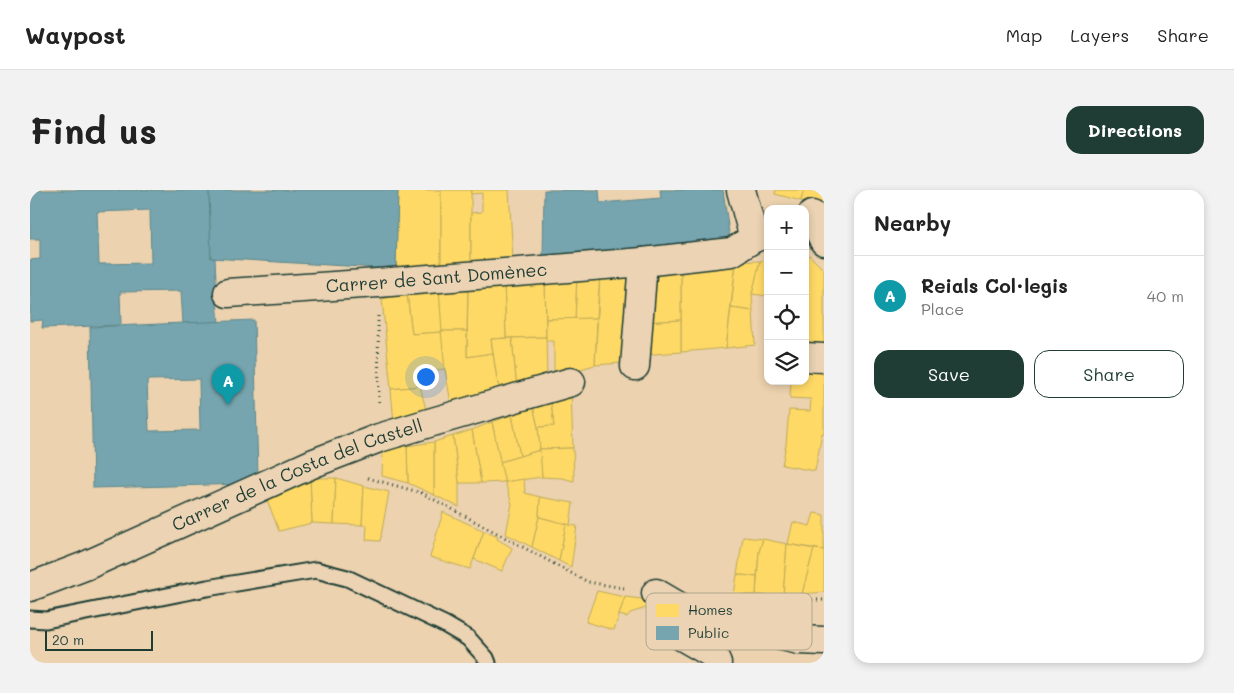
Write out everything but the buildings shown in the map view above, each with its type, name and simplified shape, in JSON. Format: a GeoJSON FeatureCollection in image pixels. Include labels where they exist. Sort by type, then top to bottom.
{"type":"FeatureCollection","features":[{"type":"Feature","properties":{"kind":"street"},"geometry":{"type":"LineString","coordinates":[[741,190],[761,236]]}},
{"type":"Feature","properties":{"kind":"street"},"geometry":{"type":"LineString","coordinates":[[814,217],[824,241]]}},
{"type":"Feature","properties":{"kind":"street","name":"Carrer de Sant Domènec"},"geometry":{"type":"LineString","coordinates":[[228,293],[643,262],[732,252],[761,236]]}},
{"type":"Feature","properties":{"kind":"street"},"geometry":{"type":"LineString","coordinates":[[635,366],[643,262]]}},
{"type":"Feature","properties":{"kind":"street"},"geometry":{"type":"LineString","coordinates":[[809,356],[824,358]]}},
{"type":"Feature","properties":{"kind":"street","name":"Carrer de la Costa del Castell"},"geometry":{"type":"LineString","coordinates":[[30,587],[85,566],[314,463],[379,438],[571,382]]}},
{"type":"Feature","properties":{"kind":"street"},"geometry":{"type":"LineString","coordinates":[[706,650],[713,654],[717,663]]}},
{"type":"Feature","properties":{"kind":"lane"},"geometry":{"type":"LineString","coordinates":[[30,619],[46,620],[208,588],[316,570],[347,578],[444,624],[468,638],[486,658],[488,663]]}},
{"type":"Feature","properties":{"kind":"path"},"geometry":{"type":"LineString","coordinates":[[378,283],[379,438]]}},
{"type":"Feature","properties":{"kind":"path"},"geometry":{"type":"LineString","coordinates":[[368,478],[422,493],[588,582],[656,593]]}},
{"type":"Feature","properties":{"kind":"place","name":"Reials Col·legis"},"geometry":{"type":"Point","coordinates":[228,405]}}]}
